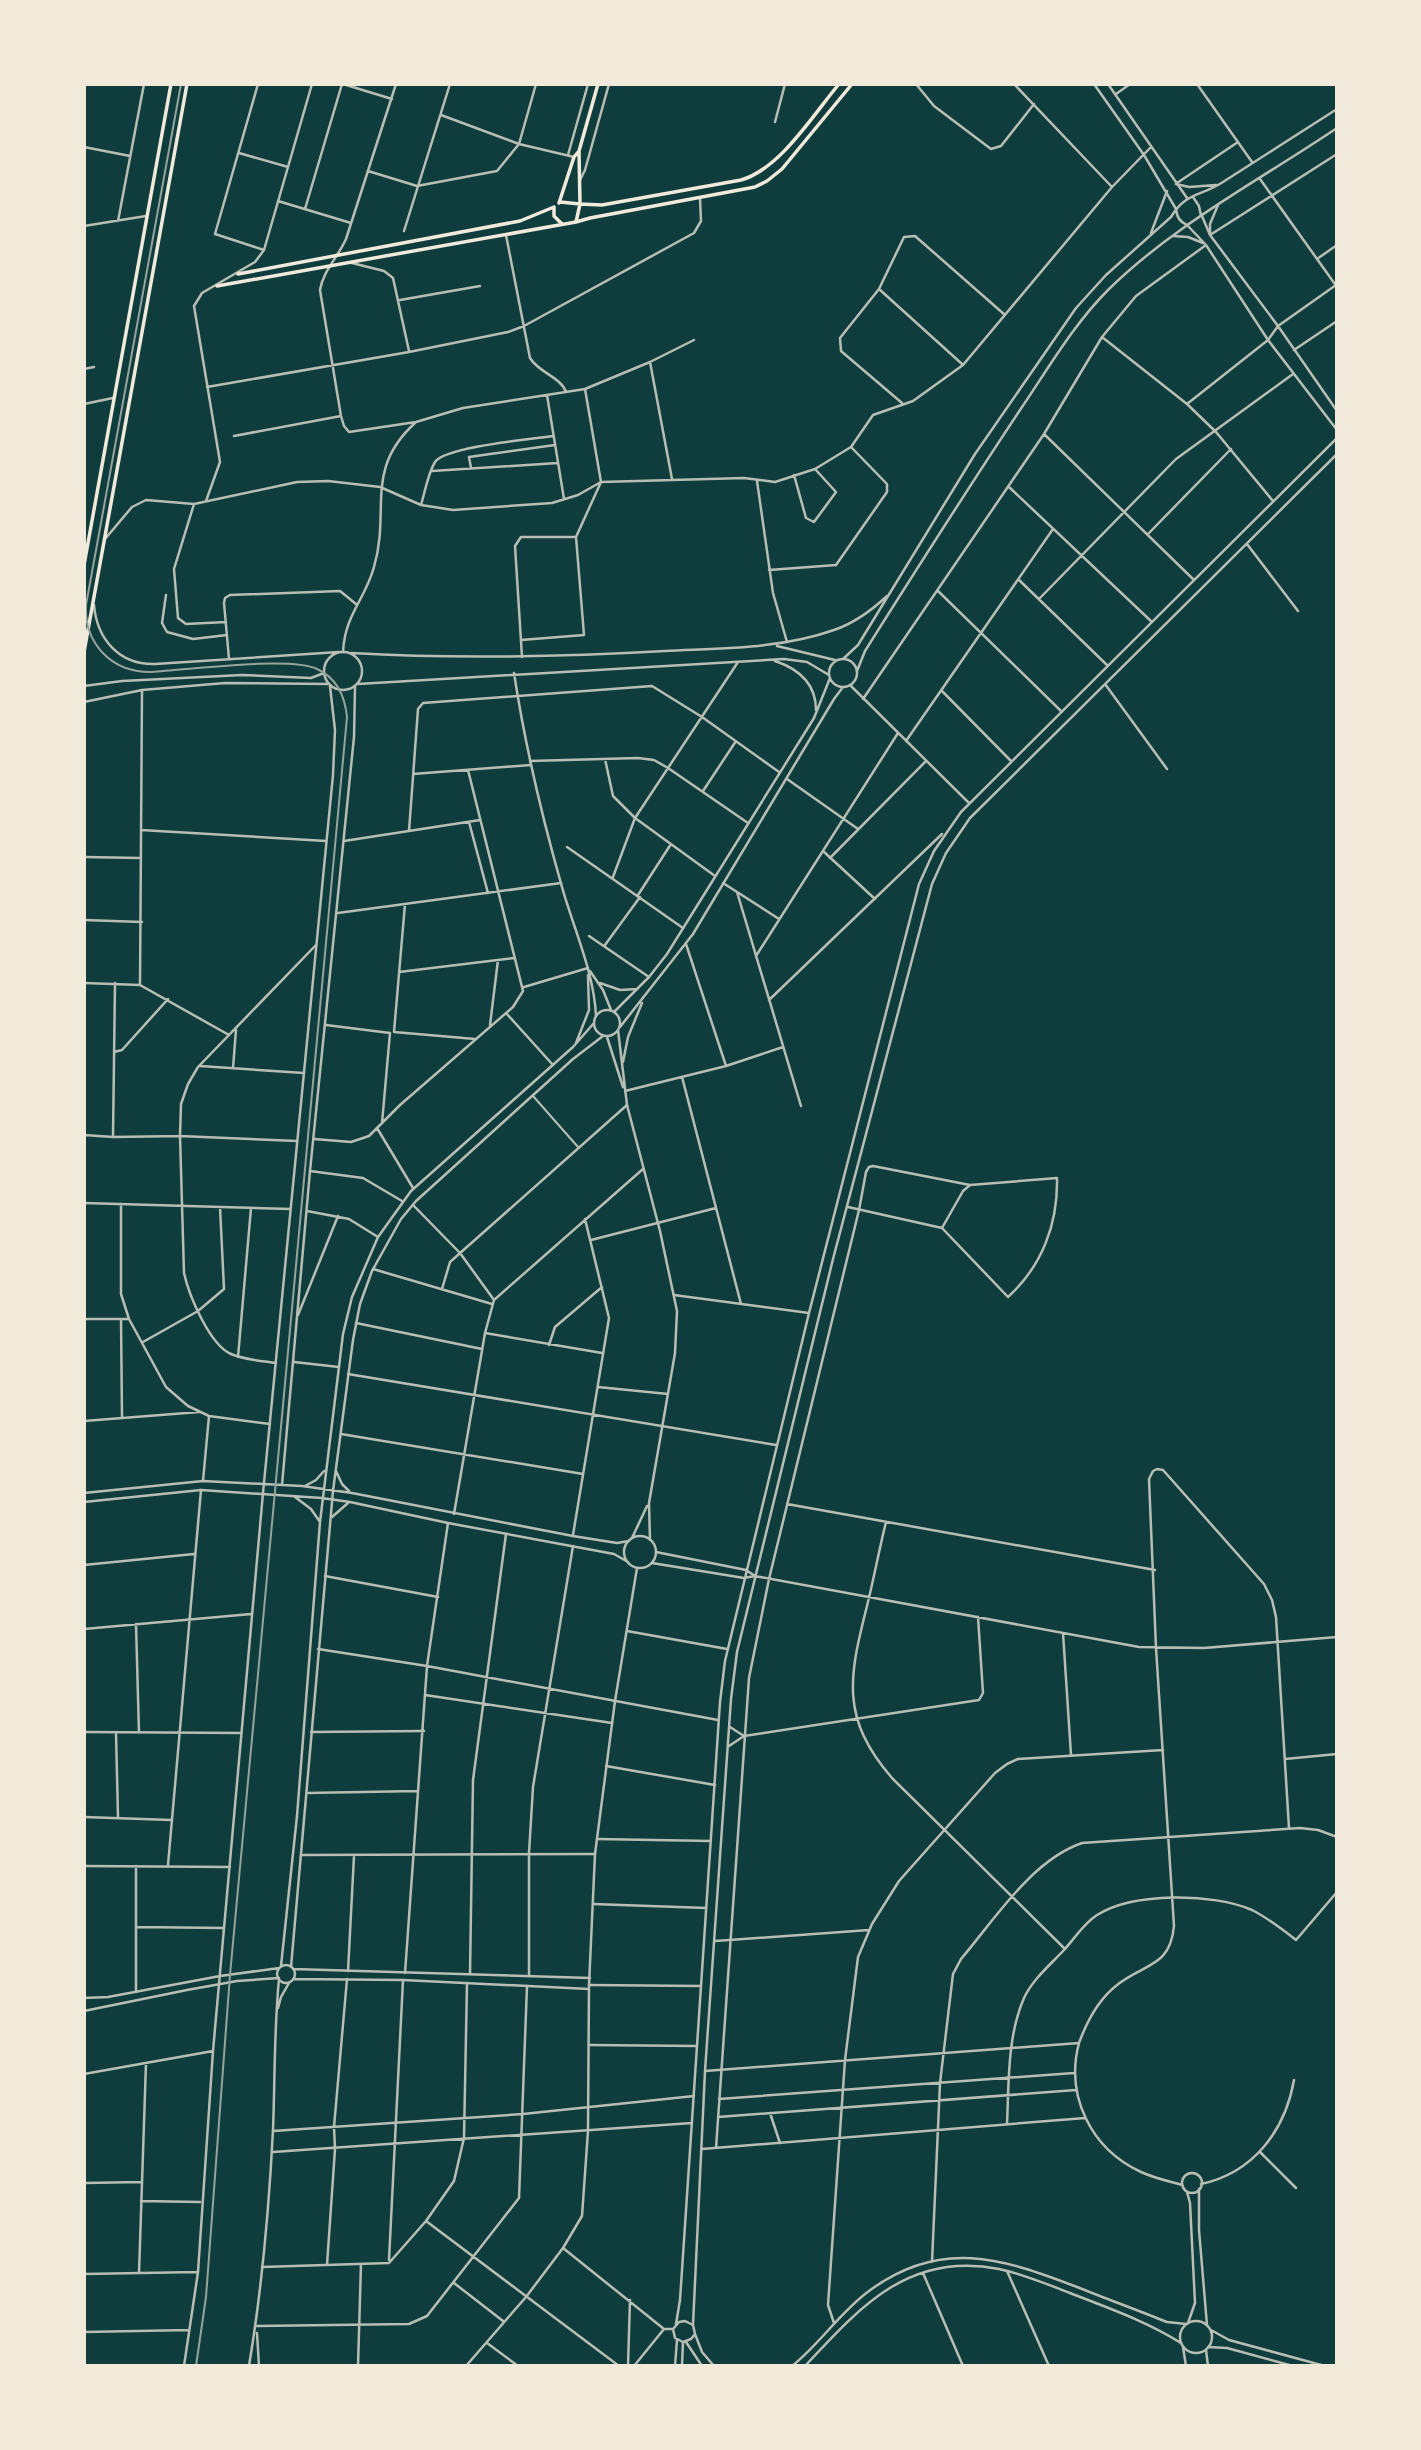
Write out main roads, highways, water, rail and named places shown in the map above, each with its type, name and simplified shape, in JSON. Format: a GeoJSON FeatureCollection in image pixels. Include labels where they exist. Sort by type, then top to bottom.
{"type":"FeatureCollection","features":[{"type":"Feature","properties":{"kind":"main road"},"geometry":{"type":"LineString","coordinates":[[84,565],[171,84]]}},
{"type":"Feature","properties":{"kind":"main road"},"geometry":{"type":"LineString","coordinates":[[84,652],[187,84]]}},
{"type":"Feature","properties":{"kind":"main road"},"geometry":{"type":"LineString","coordinates":[[576,222],[580,204],[579,151],[598,84]]}},
{"type":"Feature","properties":{"kind":"main road"},"geometry":{"type":"LineString","coordinates":[[237,274],[520,220],[563,201],[601,205],[727,183],[755,175],[775,162],[839,84]]}},
{"type":"Feature","properties":{"kind":"main road"},"geometry":{"type":"LineString","coordinates":[[217,286],[748,189],[775,176],[852,84]]}},
{"type":"Feature","properties":{"kind":"main road"},"geometry":{"type":"LineString","coordinates":[[559,203],[574,157],[579,151]]}},
{"type":"Feature","properties":{"kind":"main road"},"geometry":{"type":"LineString","coordinates":[[554,206],[554,216],[562,224]]}},
{"type":"Feature","properties":{"kind":"tram line"},"geometry":{"type":"LineString","coordinates":[[181,84],[86,605],[90,632],[95,643],[112,661],[136,671],[262,664],[304,665],[317,669],[330,677],[339,689],[347,717],[230,1975],[206,2297],[196,2366]]}}]}
